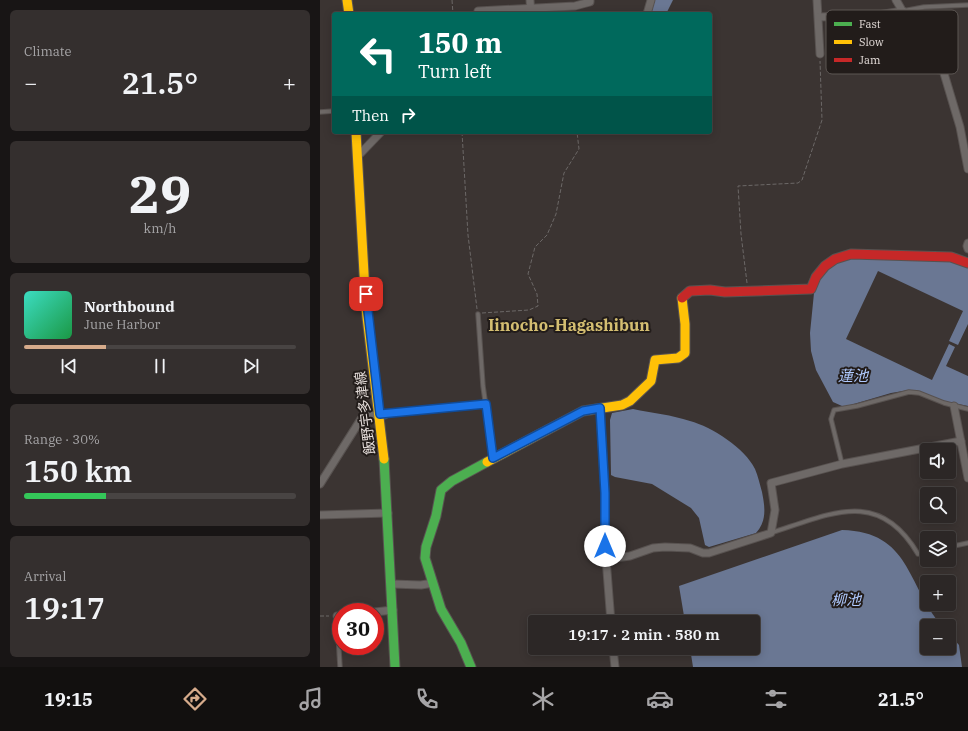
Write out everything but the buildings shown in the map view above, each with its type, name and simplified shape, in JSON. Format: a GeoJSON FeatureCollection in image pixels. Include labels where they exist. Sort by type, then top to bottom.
{"type":"FeatureCollection","features":[{"type":"Feature","properties":{"kind":"street"},"geometry":{"type":"LineString","coordinates":[[347,0],[349,12]]}},
{"type":"Feature","properties":{"kind":"street"},"geometry":{"type":"LineString","coordinates":[[530,0],[531,11]]}},
{"type":"Feature","properties":{"kind":"street"},"geometry":{"type":"LineString","coordinates":[[478,11],[531,11],[575,6],[590,2],[590,0]]}},
{"type":"Feature","properties":{"kind":"street"},"geometry":{"type":"LineString","coordinates":[[648,12],[651,0]]}},
{"type":"Feature","properties":{"kind":"street"},"geometry":{"type":"LineString","coordinates":[[817,0],[820,54]]}},
{"type":"Feature","properties":{"kind":"street"},"geometry":{"type":"LineString","coordinates":[[896,0],[902,10]]}},
{"type":"Feature","properties":{"kind":"street"},"geometry":{"type":"LineString","coordinates":[[818,17],[826,17]]}},
{"type":"Feature","properties":{"kind":"street"},"geometry":{"type":"LineString","coordinates":[[944,74],[960,127],[968,169]]}},
{"type":"Feature","properties":{"kind":"street","name":"飯野宇多津線"},"geometry":{"type":"LineString","coordinates":[[356,134],[366,309],[382,414],[392,584],[395,667]]}},
{"type":"Feature","properties":{"kind":"street"},"geometry":{"type":"LineString","coordinates":[[358,156],[379,134]]}},
{"type":"Feature","properties":{"kind":"street"},"geometry":{"type":"LineString","coordinates":[[968,243],[968,248]]}},
{"type":"Feature","properties":{"kind":"street"},"geometry":{"type":"LineString","coordinates":[[471,667],[461,643],[441,608],[426,563],[426,547],[436,516],[441,490],[452,481],[493,458],[583,411],[622,405],[630,401],[651,381],[655,360],[678,358],[685,353],[685,324],[681,300],[683,296],[690,291],[811,289],[816,277],[825,266],[835,259],[851,254],[968,257]]}},
{"type":"Feature","properties":{"kind":"street"},"geometry":{"type":"LineString","coordinates":[[951,257],[968,263]]}},
{"type":"Feature","properties":{"kind":"street"},"geometry":{"type":"LineString","coordinates":[[954,406],[968,478]]}},
{"type":"Feature","properties":{"kind":"street"},"geometry":{"type":"LineString","coordinates":[[600,408],[611,615]]}},
{"type":"Feature","properties":{"kind":"street"},"geometry":{"type":"LineString","coordinates":[[320,484],[361,419],[365,416],[382,414]]}},
{"type":"Feature","properties":{"kind":"street"},"geometry":{"type":"LineString","coordinates":[[607,559],[630,556],[653,548],[665,547],[690,548],[709,554],[771,533],[775,510],[771,483],[842,464],[961,441]]}},
{"type":"Feature","properties":{"kind":"street"},"geometry":{"type":"LineString","coordinates":[[320,515],[388,513]]}},
{"type":"Feature","properties":{"kind":"street"},"geometry":{"type":"LineString","coordinates":[[392,584],[421,585],[432,583]]}},
{"type":"Feature","properties":{"kind":"street"},"geometry":{"type":"LineString","coordinates":[[384,611],[393,610]]}},
{"type":"Feature","properties":{"kind":"street"},"geometry":{"type":"LineString","coordinates":[[613,655],[614,667]]}},
{"type":"Feature","properties":{"kind":"lane"},"geometry":{"type":"LineString","coordinates":[[908,10],[924,7],[968,5]]}},
{"type":"Feature","properties":{"kind":"lane"},"geometry":{"type":"LineString","coordinates":[[320,112],[332,111]]}},
{"type":"Feature","properties":{"kind":"lane"},"geometry":{"type":"LineString","coordinates":[[478,314],[486,404],[493,458]]}},
{"type":"Feature","properties":{"kind":"lane"},"geometry":{"type":"LineString","coordinates":[[842,464],[831,418],[834,410],[856,406],[909,392],[919,393],[954,406],[968,409]]}},
{"type":"Feature","properties":{"kind":"lane"},"geometry":{"type":"LineString","coordinates":[[382,414],[486,404]]}},
{"type":"Feature","properties":{"kind":"lane"},"geometry":{"type":"LineString","coordinates":[[771,533],[840,511],[874,513],[888,519],[898,526],[909,537],[918,554],[920,554]]}},
{"type":"Feature","properties":{"kind":"lane"},"geometry":{"type":"LineString","coordinates":[[956,546],[968,543]]}},
{"type":"Feature","properties":{"kind":"lane"},"geometry":{"type":"LineString","coordinates":[[340,655],[340,667]]}},
{"type":"Feature","properties":{"kind":"path"},"geometry":{"type":"LineString","coordinates":[[452,0],[453,12]]}},
{"type":"Feature","properties":{"kind":"path"},"geometry":{"type":"LineString","coordinates":[[749,291],[741,234],[738,186],[798,183],[802,180],[822,120],[820,54]]}},
{"type":"Feature","properties":{"kind":"path"},"geometry":{"type":"LineString","coordinates":[[462,134],[468,235],[478,314],[485,312],[529,310],[538,306],[537,294],[528,274],[535,247],[547,234],[556,214],[564,173],[579,149],[577,134]]}},
{"type":"Feature","properties":{"kind":"path"},"geometry":{"type":"LineString","coordinates":[[320,616],[332,616]]}},
{"type":"Feature","properties":{"kind":"water"},"geometry":{"type":"Polygon","coordinates":[[[654,0],[673,0],[667,12],[651,12],[654,0]]]}},
{"type":"Feature","properties":{"kind":"water","name":"蓮池"},"geometry":{"type":"Polygon","coordinates":[[[856,258],[950,260],[968,267],[968,324],[958,345],[949,341],[963,311],[878,271],[846,339],[932,380],[949,344],[955,347],[946,366],[968,376],[968,406],[944,401],[919,391],[909,390],[891,393],[847,406],[842,406],[833,402],[816,370],[811,351],[810,333],[815,283],[831,266],[844,260],[856,258]]]}},
{"type":"Feature","properties":{"kind":"water"},"geometry":{"type":"Polygon","coordinates":[[[633,409],[676,417],[699,424],[718,433],[744,453],[755,469],[763,498],[764,519],[756,533],[709,547],[705,545],[699,518],[691,508],[652,484],[611,475],[610,420],[612,413],[633,409]]]}},
{"type":"Feature","properties":{"kind":"water","name":"柳池"},"geometry":{"type":"Polygon","coordinates":[[[842,530],[865,533],[882,540],[894,550],[904,563],[920,592],[920,611],[931,611],[937,619],[920,619],[920,655],[956,655],[956,642],[959,645],[962,667],[693,667],[691,655],[760,655],[760,615],[684,615],[679,586],[842,530]]]}},
{"type":"Feature","properties":{"kind":"traffic: fast"},"geometry":{"type":"LineString","coordinates":[[384,459],[395,667]]}},
{"type":"Feature","properties":{"kind":"traffic: fast"},"geometry":{"type":"LineString","coordinates":[[471,667],[461,643],[441,609],[425,558],[426,547],[436,516],[441,490],[452,481],[487,462]]}},
{"type":"Feature","properties":{"kind":"traffic: slow"},"geometry":{"type":"LineString","coordinates":[[347,0],[349,12]]}},
{"type":"Feature","properties":{"kind":"traffic: slow"},"geometry":{"type":"LineString","coordinates":[[356,134],[366,309],[384,459]]}},
{"type":"Feature","properties":{"kind":"traffic: slow"},"geometry":{"type":"LineString","coordinates":[[487,462],[583,411],[622,405],[630,401],[651,381],[655,360],[678,358],[685,353],[685,324],[682,298]]}},
{"type":"Feature","properties":{"kind":"traffic: jam"},"geometry":{"type":"LineString","coordinates":[[682,298],[690,291],[710,290],[725,292],[811,289],[816,277],[825,266],[835,259],[851,254],[951,257],[968,263]]}},
{"type":"Feature","properties":{"kind":"district","name":"Iinocho-Hagashibun"},"geometry":{"type":"Point","coordinates":[569,325]}},
{"type":"Feature","properties":{"kind":"route"},"geometry":{"type":"LineString","coordinates":[[366,294],[366,309],[380,414],[385,415],[486,404],[493,458],[583,411],[600,408],[605,493],[605,546]]}}]}
